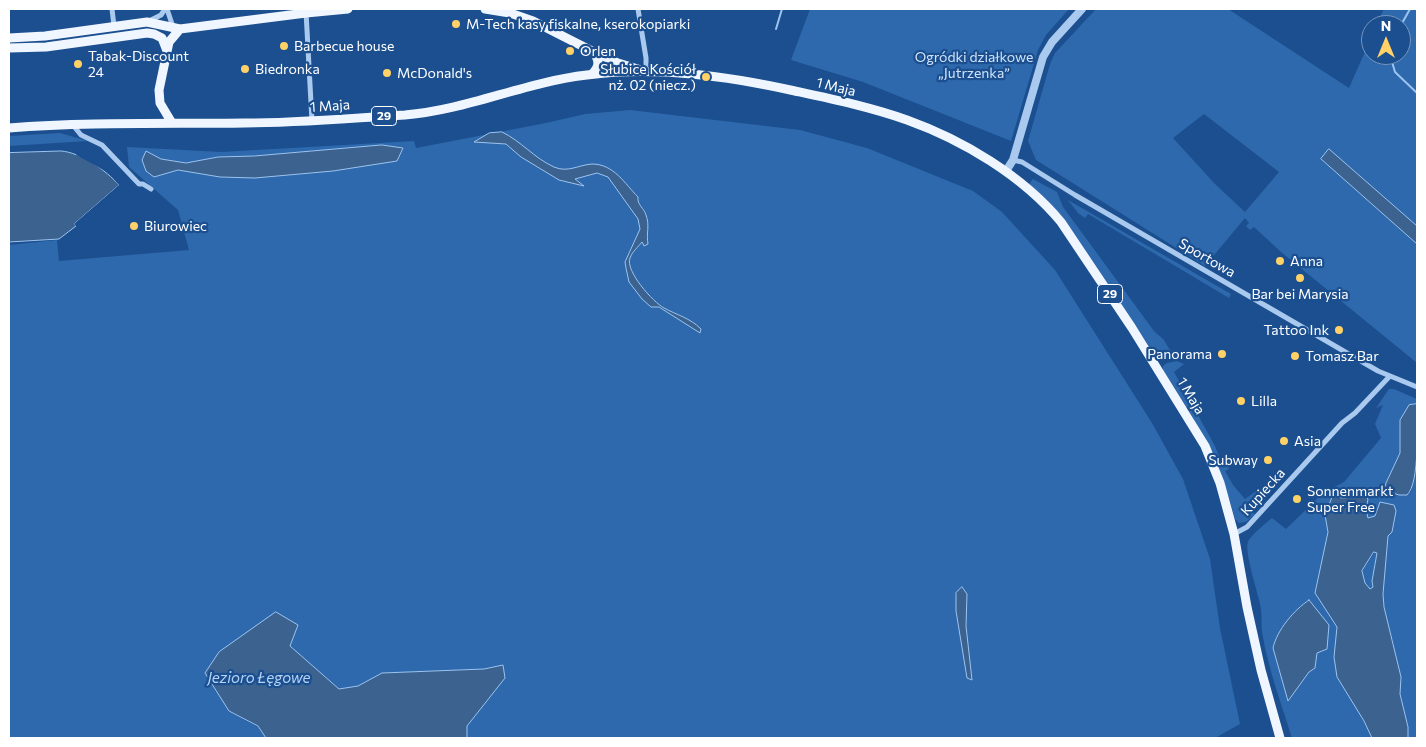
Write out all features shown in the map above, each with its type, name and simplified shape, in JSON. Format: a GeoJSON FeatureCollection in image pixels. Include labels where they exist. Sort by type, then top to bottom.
{"type":"FeatureCollection","features":[{"type":"Feature","properties":{"kind":"main road"},"geometry":{"type":"LineString","coordinates":[[9,38],[45,36],[147,22],[177,28],[306,11],[348,9]]}},
{"type":"Feature","properties":{"kind":"main road","name":"29"},"geometry":{"type":"LineString","coordinates":[[485,9],[510,13],[533,21],[618,63],[646,71]]}},
{"type":"Feature","properties":{"kind":"main road"},"geometry":{"type":"LineString","coordinates":[[172,123],[162,109],[159,95],[167,51],[177,28]]}},
{"type":"Feature","properties":{"kind":"main road"},"geometry":{"type":"LineString","coordinates":[[9,48],[46,47],[147,33],[162,38],[167,51]]}},
{"type":"Feature","properties":{"kind":"main road"},"geometry":{"type":"LineString","coordinates":[[592,74],[597,69],[598,64],[598,59],[594,52]]}},
{"type":"Feature","properties":{"kind":"main road","name":"1 Maja"},"geometry":{"type":"LineString","coordinates":[[9,128],[72,124],[247,124],[421,113],[445,109],[555,80],[592,74],[646,71],[691,73],[822,97],[889,114],[947,137],[1006,172],[1035,195],[1061,222],[1166,380],[1205,446],[1220,483],[1234,534],[1261,670],[1280,738]]}},
{"type":"Feature","properties":{"kind":"street"},"geometry":{"type":"LineString","coordinates":[[112,9],[114,26]]}},
{"type":"Feature","properties":{"kind":"street"},"geometry":{"type":"LineString","coordinates":[[147,22],[161,15],[166,9],[177,28]]}},
{"type":"Feature","properties":{"kind":"street"},"geometry":{"type":"LineString","coordinates":[[638,9],[646,58],[646,71]]}},
{"type":"Feature","properties":{"kind":"street"},"geometry":{"type":"LineString","coordinates":[[1006,172],[1013,160],[1043,57],[1052,42],[1082,9]]}},
{"type":"Feature","properties":{"kind":"street"},"geometry":{"type":"LineString","coordinates":[[306,11],[312,121]]}},
{"type":"Feature","properties":{"kind":"street"},"geometry":{"type":"LineString","coordinates":[[72,124],[81,134],[102,145],[139,184],[144,184],[151,189]]}},
{"type":"Feature","properties":{"kind":"street","name":"Sportowa"},"geometry":{"type":"LineString","coordinates":[[1013,160],[1022,162],[1075,195],[1389,377],[1417,388]]}},
{"type":"Feature","properties":{"kind":"street","name":"Kupiecka"},"geometry":{"type":"LineString","coordinates":[[1234,534],[1246,527],[1389,377]]}},
{"type":"Feature","properties":{"kind":"green space","name":"Ogródki działkowe „Jutrzenka”"},"geometry":{"type":"Polygon","coordinates":[[[810,9],[1069,9],[1046,35],[1038,50],[1011,141],[863,82],[791,60],[810,9]]]}},
{"type":"Feature","properties":{"kind":"green space"},"geometry":{"type":"Polygon","coordinates":[[[1096,9],[1228,9],[1349,88],[1361,61],[1361,65],[1411,65],[1411,15],[1381,15],[1384,9],[1417,9],[1417,226],[1329,149],[1321,159],[1417,244],[1417,363],[1281,252],[1254,227],[1250,230],[1246,226],[1249,223],[1245,218],[1205,266],[1036,160],[1028,141],[1050,64],[1055,53],[1096,9]],[[1204,114],[1173,138],[1215,184],[1245,212],[1279,172],[1204,114]]]}},
{"type":"Feature","properties":{"kind":"green space"},"geometry":{"type":"Polygon","coordinates":[[[630,110],[800,130],[867,148],[973,191],[1002,212],[1055,270],[1152,423],[1183,479],[1210,559],[1220,628],[1240,724],[1215,738],[467,738],[467,726],[505,678],[503,665],[484,669],[382,673],[358,686],[339,689],[290,646],[228,711],[258,727],[266,738],[9,738],[9,245],[57,240],[59,261],[189,250],[178,210],[129,167],[127,147],[221,152],[414,141],[416,148],[585,114],[630,110]],[[382,145],[254,156],[218,157],[186,163],[161,159],[146,152],[154,177],[178,170],[220,177],[255,178],[333,171],[397,161],[403,148],[382,145]]]}},
{"type":"Feature","properties":{"kind":"green space"},"geometry":{"type":"Polygon","coordinates":[[[60,133],[88,141],[9,146],[9,136],[60,133]]]}},
{"type":"Feature","properties":{"kind":"green space"},"geometry":{"type":"Polygon","coordinates":[[[1033,179],[1057,192],[1063,207],[1154,331],[1164,340],[1169,349],[1175,352],[1161,358],[1152,351],[1061,215],[1029,184],[1033,179]]]}},
{"type":"Feature","properties":{"kind":"green space"},"geometry":{"type":"Polygon","coordinates":[[[1068,200],[1231,294],[1229,298],[1088,214],[1085,218],[1078,213],[1068,200]]]}},
{"type":"Feature","properties":{"kind":"green space"},"geometry":{"type":"Polygon","coordinates":[[[1177,361],[1184,364],[1174,372],[1215,446],[1223,466],[1227,464],[1229,469],[1225,471],[1233,485],[1245,499],[1262,487],[1267,491],[1250,509],[1255,514],[1246,522],[1239,523],[1235,519],[1229,498],[1193,418],[1163,370],[1163,366],[1167,363],[1177,361]]]}},
{"type":"Feature","properties":{"kind":"green space"},"geometry":{"type":"Polygon","coordinates":[[[1389,389],[1394,389],[1417,399],[1417,404],[1409,405],[1400,420],[1400,453],[1386,483],[1407,495],[1411,492],[1417,453],[1417,738],[1408,738],[1408,727],[1400,694],[1401,677],[1384,607],[1383,594],[1388,536],[1375,517],[1367,518],[1368,499],[1345,498],[1325,515],[1328,532],[1315,593],[1337,627],[1334,657],[1372,738],[1292,738],[1268,659],[1262,632],[1261,609],[1248,555],[1248,542],[1272,518],[1286,529],[1324,492],[1344,482],[1381,438],[1375,424],[1383,405],[1376,408],[1389,389]],[[1309,601],[1293,616],[1273,648],[1288,701],[1309,672],[1315,668],[1309,601]]]}},
{"type":"Feature","properties":{"kind":"green space"},"geometry":{"type":"Polygon","coordinates":[[[1375,552],[1377,553],[1372,581],[1373,587],[1370,589],[1365,583],[1362,571],[1375,552]]]}},
{"type":"Feature","properties":{"kind":"water"},"geometry":{"type":"Polygon","coordinates":[[[502,132],[554,167],[564,169],[592,164],[600,165],[613,171],[624,181],[638,197],[648,222],[648,244],[644,246],[642,242],[630,258],[630,264],[636,278],[659,305],[692,322],[701,329],[700,333],[659,307],[651,307],[629,282],[625,262],[640,229],[638,219],[608,177],[597,173],[575,179],[584,186],[559,180],[521,157],[506,144],[474,142],[489,133],[502,132]]]}},
{"type":"Feature","properties":{"kind":"water"},"geometry":{"type":"Polygon","coordinates":[[[382,145],[403,148],[397,161],[333,171],[255,178],[220,177],[178,170],[154,177],[146,171],[142,160],[146,151],[161,159],[186,163],[218,157],[254,156],[382,145]]]}},
{"type":"Feature","properties":{"kind":"water"},"geometry":{"type":"Polygon","coordinates":[[[1329,149],[1417,226],[1417,244],[1321,159],[1329,149]]]}},
{"type":"Feature","properties":{"kind":"water"},"geometry":{"type":"Polygon","coordinates":[[[61,151],[76,155],[93,163],[119,185],[74,224],[76,226],[59,239],[9,242],[9,153],[61,151]]]}},
{"type":"Feature","properties":{"kind":"water"},"geometry":{"type":"Polygon","coordinates":[[[1417,404],[1417,452],[1414,478],[1407,495],[1399,495],[1384,490],[1400,453],[1400,420],[1409,405],[1417,404]]]}},
{"type":"Feature","properties":{"kind":"water"},"geometry":{"type":"Polygon","coordinates":[[[1351,491],[1361,492],[1368,499],[1366,510],[1368,518],[1375,516],[1380,502],[1394,505],[1396,511],[1392,532],[1388,536],[1383,594],[1384,607],[1401,677],[1400,694],[1408,727],[1408,738],[1372,738],[1364,721],[1337,677],[1334,657],[1337,627],[1315,593],[1328,532],[1325,515],[1332,497],[1345,498],[1351,491]],[[1374,552],[1362,571],[1365,583],[1370,589],[1373,587],[1372,581],[1377,553],[1374,552]]]}},
{"type":"Feature","properties":{"kind":"water"},"geometry":{"type":"Polygon","coordinates":[[[962,587],[967,594],[966,626],[972,680],[967,678],[956,611],[956,593],[962,587]]]}},
{"type":"Feature","properties":{"kind":"water"},"geometry":{"type":"Polygon","coordinates":[[[1309,600],[1329,625],[1327,649],[1317,653],[1315,668],[1309,672],[1288,701],[1273,648],[1278,634],[1287,621],[1309,600]]]}},
{"type":"Feature","properties":{"kind":"water","name":"Jezioro Łęgowe"},"geometry":{"type":"Polygon","coordinates":[[[276,612],[298,625],[290,646],[339,689],[358,686],[382,673],[484,669],[503,665],[505,678],[467,726],[467,738],[266,738],[258,726],[229,711],[205,673],[219,652],[276,612]]]}},
{"type":"Feature","properties":{"kind":"pier"},"geometry":{"type":"Polygon","coordinates":[[[77,153],[110,171],[122,185],[78,224],[77,227],[74,224],[119,185],[109,173],[76,155],[77,153]]]}},
{"type":"Feature","properties":{"kind":"waterway"},"geometry":{"type":"LineString","coordinates":[[776,29],[782,9]]}},
{"type":"Feature","properties":{"kind":"waterway"},"geometry":{"type":"LineString","coordinates":[[1407,15],[1410,9]]}},
{"type":"Feature","properties":{"kind":"waterway"},"geometry":{"type":"LineString","coordinates":[[1393,65],[1395,72],[1417,93]]}},
{"type":"Feature","properties":{"kind":"place","name":"M-Tech kasy fiskalne, kserokopiarki"},"geometry":{"type":"Point","coordinates":[456,24]}},
{"type":"Feature","properties":{"kind":"place","name":"Barbecue house"},"geometry":{"type":"Point","coordinates":[284,46]}},
{"type":"Feature","properties":{"kind":"place","name":"Orlen"},"geometry":{"type":"Point","coordinates":[570,51]}},
{"type":"Feature","properties":{"kind":"place","name":"Tabak-Discount 24"},"geometry":{"type":"Point","coordinates":[78,64]}},
{"type":"Feature","properties":{"kind":"place","name":"Biedronka"},"geometry":{"type":"Point","coordinates":[245,69]}},
{"type":"Feature","properties":{"kind":"place","name":"McDonald's"},"geometry":{"type":"Point","coordinates":[387,73]}},
{"type":"Feature","properties":{"kind":"place","name":"Słubice Kościół nż. 02 (niecz.)"},"geometry":{"type":"Point","coordinates":[706,77]}},
{"type":"Feature","properties":{"kind":"place","name":"Biurowiec"},"geometry":{"type":"Point","coordinates":[134,226]}},
{"type":"Feature","properties":{"kind":"place","name":"Anna"},"geometry":{"type":"Point","coordinates":[1280,261]}},
{"type":"Feature","properties":{"kind":"place","name":"Bar bei Marysia"},"geometry":{"type":"Point","coordinates":[1300,278]}},
{"type":"Feature","properties":{"kind":"place","name":"Tattoo Ink"},"geometry":{"type":"Point","coordinates":[1339,330]}},
{"type":"Feature","properties":{"kind":"place","name":"Panorama"},"geometry":{"type":"Point","coordinates":[1222,354]}},
{"type":"Feature","properties":{"kind":"place","name":"Tomasz Bar"},"geometry":{"type":"Point","coordinates":[1295,356]}},
{"type":"Feature","properties":{"kind":"place","name":"Lilla"},"geometry":{"type":"Point","coordinates":[1241,401]}},
{"type":"Feature","properties":{"kind":"place","name":"Asia"},"geometry":{"type":"Point","coordinates":[1284,441]}},
{"type":"Feature","properties":{"kind":"place","name":"Subway"},"geometry":{"type":"Point","coordinates":[1268,460]}},
{"type":"Feature","properties":{"kind":"place","name":"Sonnenmarkt Super Free"},"geometry":{"type":"Point","coordinates":[1297,499]}}]}
